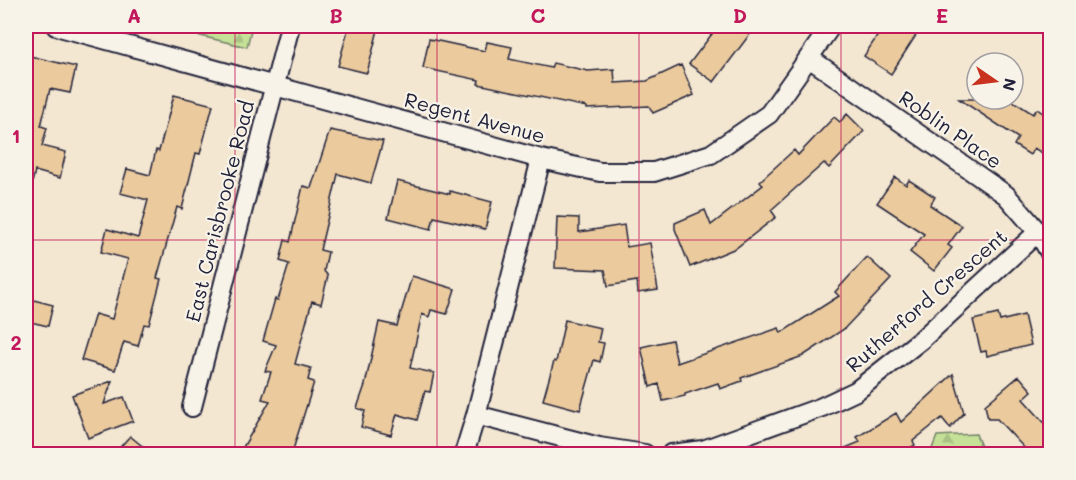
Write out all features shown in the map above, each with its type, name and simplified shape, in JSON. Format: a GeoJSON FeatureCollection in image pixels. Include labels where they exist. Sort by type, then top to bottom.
{"type":"FeatureCollection","features":[{"type":"Feature","properties":{"kind":"street","name":"Regent Avenue"},"geometry":{"type":"LineString","coordinates":[[56,26],[541,159],[600,172],[654,172],[711,154],[769,114],[831,26]]}},
{"type":"Feature","properties":{"kind":"street","name":"East Carisbrooke Road"},"geometry":{"type":"LineString","coordinates":[[192,407],[290,26]]}},
{"type":"Feature","properties":{"kind":"street","name":"Roblin Place"},"geometry":{"type":"LineString","coordinates":[[809,58],[1006,195],[1038,232],[1050,253]]}},
{"type":"Feature","properties":{"kind":"street"},"geometry":{"type":"LineString","coordinates":[[464,454],[541,159]]}},
{"type":"Feature","properties":{"kind":"street","name":"Rutherford Crescent"},"geometry":{"type":"LineString","coordinates":[[670,454],[703,450],[822,407],[856,391],[922,339],[1038,232]]}},
{"type":"Feature","properties":{"kind":"street"},"geometry":{"type":"LineString","coordinates":[[476,415],[599,447],[645,454]]}},
{"type":"Feature","properties":{"kind":"green space"},"geometry":{"type":"Polygon","coordinates":[[[158,26],[252,26],[247,47],[158,26]]]}},
{"type":"Feature","properties":{"kind":"green space"},"geometry":{"type":"Polygon","coordinates":[[[976,434],[984,454],[930,454],[937,436],[976,434]]]}},
{"type":"Feature","properties":{"kind":"building"},"geometry":{"type":"Polygon","coordinates":[[[349,26],[379,26],[367,73],[338,66],[349,26]]]}},
{"type":"Feature","properties":{"kind":"building"},"geometry":{"type":"Polygon","coordinates":[[[718,26],[756,26],[714,82],[689,64],[718,26]]]}},
{"type":"Feature","properties":{"kind":"building"},"geometry":{"type":"Polygon","coordinates":[[[884,26],[922,26],[891,74],[864,56],[884,26]]]}},
{"type":"Feature","properties":{"kind":"building"},"geometry":{"type":"Polygon","coordinates":[[[429,39],[485,51],[487,42],[512,47],[509,59],[551,68],[553,63],[588,71],[614,69],[615,83],[647,81],[681,65],[694,95],[653,113],[649,106],[587,109],[587,107],[478,84],[479,80],[423,68],[429,39]]]}},
{"type":"Feature","properties":{"kind":"building"},"geometry":{"type":"Polygon","coordinates":[[[26,55],[76,67],[70,93],[50,89],[41,126],[47,128],[42,146],[66,152],[60,178],[35,171],[31,187],[26,186],[26,55]]]}},
{"type":"Feature","properties":{"kind":"building"},"geometry":{"type":"Polygon","coordinates":[[[174,95],[213,105],[200,154],[196,153],[182,209],[177,207],[157,278],[161,279],[149,325],[144,324],[138,346],[124,342],[115,370],[81,360],[95,314],[112,319],[128,259],[101,252],[107,229],[138,238],[148,200],[120,193],[127,169],[150,175],[174,95]]]}},
{"type":"Feature","properties":{"kind":"building"},"geometry":{"type":"Polygon","coordinates":[[[1025,109],[1033,114],[1037,109],[1050,118],[1050,158],[1034,148],[1030,155],[1014,145],[1018,138],[977,111],[1025,111],[1025,109]]]}},
{"type":"Feature","properties":{"kind":"building"},"geometry":{"type":"Polygon","coordinates":[[[847,114],[864,131],[829,168],[824,163],[771,210],[776,217],[736,248],[690,267],[675,229],[675,223],[705,210],[711,225],[763,185],[760,181],[794,150],[798,155],[834,117],[840,122],[847,114]]]}},
{"type":"Feature","properties":{"kind":"building"},"geometry":{"type":"Polygon","coordinates":[[[330,130],[383,141],[371,183],[338,174],[320,250],[328,252],[324,271],[328,276],[321,304],[312,301],[295,364],[311,368],[308,380],[314,382],[292,453],[273,448],[270,454],[239,454],[270,401],[262,399],[271,372],[265,371],[276,345],[263,341],[275,299],[278,300],[289,264],[280,261],[285,240],[290,242],[303,186],[311,188],[330,130]]]}},
{"type":"Feature","properties":{"kind":"building"},"geometry":{"type":"Polygon","coordinates":[[[895,177],[906,185],[909,180],[935,197],[930,205],[962,226],[948,245],[952,248],[934,271],[910,252],[924,234],[877,203],[895,177]]]}},
{"type":"Feature","properties":{"kind":"building"},"geometry":{"type":"Polygon","coordinates":[[[397,181],[492,202],[485,229],[434,217],[431,229],[388,218],[397,181]]]}},
{"type":"Feature","properties":{"kind":"building"},"geometry":{"type":"Polygon","coordinates":[[[557,217],[579,218],[579,232],[624,225],[627,247],[650,243],[658,290],[638,293],[637,281],[608,286],[605,270],[555,268],[557,217]]]}},
{"type":"Feature","properties":{"kind":"building"},"geometry":{"type":"Polygon","coordinates":[[[867,257],[891,279],[844,329],[803,356],[741,378],[742,381],[720,389],[718,383],[685,394],[685,396],[663,401],[659,384],[650,387],[641,347],[672,340],[677,363],[779,328],[781,333],[839,296],[835,292],[867,257]]]}},
{"type":"Feature","properties":{"kind":"building"},"geometry":{"type":"Polygon","coordinates":[[[412,276],[455,289],[447,314],[431,310],[429,317],[422,314],[410,368],[434,373],[430,392],[425,391],[417,420],[397,414],[391,435],[361,427],[365,411],[357,408],[365,385],[379,322],[397,326],[412,276]]]}},
{"type":"Feature","properties":{"kind":"building"},"geometry":{"type":"Polygon","coordinates":[[[26,298],[53,305],[48,326],[26,321],[26,298]]]}},
{"type":"Feature","properties":{"kind":"building"},"geometry":{"type":"Polygon","coordinates":[[[998,314],[1000,321],[1024,315],[1031,345],[987,356],[986,351],[981,352],[973,320],[998,314]]]}},
{"type":"Feature","properties":{"kind":"building"},"geometry":{"type":"Polygon","coordinates":[[[565,320],[601,328],[598,342],[604,343],[600,362],[594,360],[580,410],[543,400],[554,361],[556,362],[565,320]]]}},
{"type":"Feature","properties":{"kind":"building"},"geometry":{"type":"Polygon","coordinates":[[[953,374],[964,413],[950,428],[942,418],[913,441],[915,445],[900,454],[831,454],[860,442],[857,437],[896,413],[901,422],[953,374]]]}},
{"type":"Feature","properties":{"kind":"building"},"geometry":{"type":"Polygon","coordinates":[[[1019,376],[1032,391],[1023,399],[1050,429],[1050,454],[1030,454],[997,419],[988,419],[985,405],[1019,376]]]}},
{"type":"Feature","properties":{"kind":"building"},"geometry":{"type":"Polygon","coordinates":[[[112,381],[104,404],[124,397],[133,421],[88,438],[72,395],[112,381]]]}},
{"type":"Feature","properties":{"kind":"building"},"geometry":{"type":"Polygon","coordinates":[[[130,436],[152,454],[114,454],[130,436]]]}}]}
